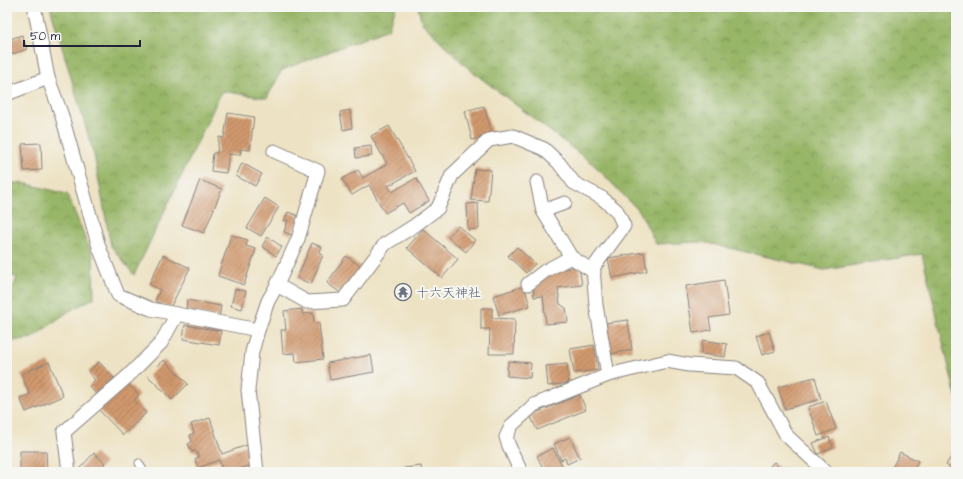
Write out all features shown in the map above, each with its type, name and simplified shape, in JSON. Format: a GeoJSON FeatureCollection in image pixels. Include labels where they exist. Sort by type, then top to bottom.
{"type":"FeatureCollection","features":[{"type":"Feature","properties":{"kind":"street"},"geometry":{"type":"LineString","coordinates":[[36,7],[35,11],[48,78],[61,113],[99,247],[118,295],[151,309],[258,330]]}},
{"type":"Feature","properties":{"kind":"street"},"geometry":{"type":"LineString","coordinates":[[7,94],[48,78]]}},
{"type":"Feature","properties":{"kind":"street"},"geometry":{"type":"LineString","coordinates":[[277,285],[307,302],[343,300],[385,244],[414,226],[438,208],[452,175],[489,140],[513,136],[544,149],[559,163],[574,183],[602,198],[617,211],[624,226],[593,268],[596,305],[608,375]]}},
{"type":"Feature","properties":{"kind":"street"},"geometry":{"type":"LineString","coordinates":[[257,472],[248,390],[252,352],[268,302],[298,239],[318,171],[274,151]]}},
{"type":"Feature","properties":{"kind":"street"},"geometry":{"type":"LineString","coordinates":[[537,182],[543,211],[571,257],[594,272]]}},
{"type":"Feature","properties":{"kind":"street"},"geometry":{"type":"LineString","coordinates":[[543,211],[565,203]]}},
{"type":"Feature","properties":{"kind":"street"},"geometry":{"type":"LineString","coordinates":[[528,284],[545,271],[571,257]]}},
{"type":"Feature","properties":{"kind":"street"},"geometry":{"type":"LineString","coordinates":[[69,472],[64,432],[127,377],[161,343],[177,314]]}},
{"type":"Feature","properties":{"kind":"street"},"geometry":{"type":"LineString","coordinates":[[521,472],[506,437],[512,425],[534,405],[608,375],[668,361],[736,368],[758,383],[786,435],[826,472]]}},
{"type":"Feature","properties":{"kind":"lane"},"geometry":{"type":"LineString","coordinates":[[139,463],[144,472]]}},
{"type":"Feature","properties":{"kind":"green space"},"geometry":{"type":"Polygon","coordinates":[[[51,7],[396,7],[388,29],[282,70],[267,98],[222,91],[134,275],[111,246],[94,155],[51,7]]]}},
{"type":"Feature","properties":{"kind":"green space"},"geometry":{"type":"Polygon","coordinates":[[[418,7],[956,7],[956,397],[922,254],[824,270],[703,242],[656,244],[640,212],[593,164],[469,69],[422,23],[418,7]]]}},
{"type":"Feature","properties":{"kind":"green space"},"geometry":{"type":"Polygon","coordinates":[[[7,183],[23,183],[67,194],[93,256],[94,298],[69,311],[32,338],[7,342],[7,288],[14,286],[17,277],[7,276],[7,183]]]}},
{"type":"Feature","properties":{"kind":"building"},"geometry":{"type":"Polygon","coordinates":[[[22,35],[27,49],[7,56],[7,40],[22,35]]]}},
{"type":"Feature","properties":{"kind":"building"},"geometry":{"type":"Polygon","coordinates":[[[7,67],[13,84],[7,86],[7,67]]]}},
{"type":"Feature","properties":{"kind":"building"},"geometry":{"type":"Polygon","coordinates":[[[484,106],[492,134],[472,140],[465,111],[484,106]]]}},
{"type":"Feature","properties":{"kind":"building"},"geometry":{"type":"Polygon","coordinates":[[[350,110],[352,128],[343,130],[340,112],[350,110]]]}},
{"type":"Feature","properties":{"kind":"building"},"geometry":{"type":"Polygon","coordinates":[[[228,113],[254,117],[250,150],[241,149],[240,155],[229,154],[226,173],[211,171],[213,153],[217,153],[219,137],[224,138],[228,113]]]}},
{"type":"Feature","properties":{"kind":"building"},"geometry":{"type":"Polygon","coordinates":[[[389,126],[415,171],[388,186],[392,192],[416,178],[429,201],[409,213],[403,203],[385,213],[369,185],[352,195],[342,179],[358,170],[363,178],[387,164],[371,136],[389,126]]]}},
{"type":"Feature","properties":{"kind":"building"},"geometry":{"type":"Polygon","coordinates":[[[41,143],[42,170],[24,171],[22,144],[41,143]]]}},
{"type":"Feature","properties":{"kind":"building"},"geometry":{"type":"Polygon","coordinates":[[[371,146],[372,156],[356,158],[355,148],[371,146]]]}},
{"type":"Feature","properties":{"kind":"building"},"geometry":{"type":"Polygon","coordinates":[[[7,152],[12,152],[9,179],[7,179],[7,152]]]}},
{"type":"Feature","properties":{"kind":"building"},"geometry":{"type":"Polygon","coordinates":[[[242,163],[262,174],[255,186],[236,176],[242,163]]]}},
{"type":"Feature","properties":{"kind":"building"},"geometry":{"type":"Polygon","coordinates":[[[475,169],[491,170],[488,201],[471,200],[475,169]]]}},
{"type":"Feature","properties":{"kind":"building"},"geometry":{"type":"Polygon","coordinates":[[[200,180],[222,189],[204,233],[182,225],[200,180]]]}},
{"type":"Feature","properties":{"kind":"building"},"geometry":{"type":"Polygon","coordinates":[[[265,198],[279,207],[261,236],[247,228],[265,198]]]}},
{"type":"Feature","properties":{"kind":"building"},"geometry":{"type":"Polygon","coordinates":[[[478,203],[479,229],[468,230],[467,204],[478,203]]]}},
{"type":"Feature","properties":{"kind":"building"},"geometry":{"type":"Polygon","coordinates":[[[288,212],[299,216],[292,235],[284,232],[288,220],[284,221],[288,212]]]}},
{"type":"Feature","properties":{"kind":"building"},"geometry":{"type":"Polygon","coordinates":[[[458,226],[475,240],[466,252],[448,237],[458,226]]]}},
{"type":"Feature","properties":{"kind":"building"},"geometry":{"type":"Polygon","coordinates":[[[423,229],[458,259],[442,278],[407,248],[423,229]]]}},
{"type":"Feature","properties":{"kind":"building"},"geometry":{"type":"Polygon","coordinates":[[[231,235],[248,240],[246,246],[256,249],[244,285],[218,276],[231,235]]]}},
{"type":"Feature","properties":{"kind":"building"},"geometry":{"type":"Polygon","coordinates":[[[268,237],[282,247],[276,256],[262,246],[268,237]]]}},
{"type":"Feature","properties":{"kind":"building"},"geometry":{"type":"Polygon","coordinates":[[[312,243],[322,247],[319,254],[323,255],[311,284],[297,278],[312,243]]]}},
{"type":"Feature","properties":{"kind":"building"},"geometry":{"type":"Polygon","coordinates":[[[517,247],[535,264],[526,273],[508,256],[517,247]]]}},
{"type":"Feature","properties":{"kind":"building"},"geometry":{"type":"Polygon","coordinates":[[[644,252],[647,271],[612,278],[608,258],[644,252]]]}},
{"type":"Feature","properties":{"kind":"building"},"geometry":{"type":"Polygon","coordinates":[[[163,255],[190,268],[170,308],[155,301],[160,290],[149,284],[163,255]]]}},
{"type":"Feature","properties":{"kind":"building"},"geometry":{"type":"Polygon","coordinates":[[[346,256],[362,267],[342,294],[327,283],[346,256]]]}},
{"type":"Feature","properties":{"kind":"building"},"geometry":{"type":"Polygon","coordinates":[[[579,267],[582,285],[558,288],[560,304],[566,308],[568,322],[546,324],[543,296],[534,297],[533,284],[553,270],[579,267]]]}},
{"type":"Feature","properties":{"kind":"building"},"geometry":{"type":"Polygon","coordinates":[[[724,280],[729,315],[709,318],[711,330],[693,333],[686,286],[724,280]]]}},
{"type":"Feature","properties":{"kind":"building","name":"十六天神社"},"geometry":{"type":"Polygon","coordinates":[[[405,284],[411,294],[401,299],[396,289],[405,284]]]}},
{"type":"Feature","properties":{"kind":"building"},"geometry":{"type":"Polygon","coordinates":[[[524,286],[530,306],[499,315],[493,296],[524,286]]]}},
{"type":"Feature","properties":{"kind":"building"},"geometry":{"type":"Polygon","coordinates":[[[235,289],[246,291],[242,309],[231,306],[235,289]]]}},
{"type":"Feature","properties":{"kind":"building"},"geometry":{"type":"Polygon","coordinates":[[[187,300],[221,306],[219,317],[186,311],[187,300]]]}},
{"type":"Feature","properties":{"kind":"building"},"geometry":{"type":"Polygon","coordinates":[[[481,308],[492,308],[492,318],[515,319],[514,354],[489,354],[490,329],[481,329],[481,308]]]}},
{"type":"Feature","properties":{"kind":"building"},"geometry":{"type":"Polygon","coordinates":[[[302,309],[302,314],[313,313],[314,323],[319,323],[323,359],[296,362],[295,353],[283,354],[281,330],[286,330],[284,311],[302,309]]]}},
{"type":"Feature","properties":{"kind":"building"},"geometry":{"type":"Polygon","coordinates":[[[628,320],[632,350],[610,354],[605,323],[628,320]]]}},
{"type":"Feature","properties":{"kind":"building"},"geometry":{"type":"Polygon","coordinates":[[[185,325],[221,331],[219,345],[183,339],[185,325]]]}},
{"type":"Feature","properties":{"kind":"building"},"geometry":{"type":"Polygon","coordinates":[[[769,332],[775,351],[762,355],[756,336],[769,332]]]}},
{"type":"Feature","properties":{"kind":"building"},"geometry":{"type":"Polygon","coordinates":[[[703,340],[727,344],[725,357],[701,354],[703,340]]]}},
{"type":"Feature","properties":{"kind":"building"},"geometry":{"type":"Polygon","coordinates":[[[594,345],[598,370],[574,373],[570,349],[594,345]]]}},
{"type":"Feature","properties":{"kind":"building"},"geometry":{"type":"Polygon","coordinates":[[[371,355],[374,372],[330,380],[327,363],[371,355]]]}},
{"type":"Feature","properties":{"kind":"building"},"geometry":{"type":"Polygon","coordinates":[[[164,360],[188,384],[172,400],[148,376],[164,360]]]}},
{"type":"Feature","properties":{"kind":"building"},"geometry":{"type":"Polygon","coordinates":[[[508,361],[531,363],[530,378],[507,376],[508,361]]]}},
{"type":"Feature","properties":{"kind":"building"},"geometry":{"type":"Polygon","coordinates":[[[49,362],[63,396],[26,412],[20,398],[30,394],[21,374],[49,362]]]}},
{"type":"Feature","properties":{"kind":"building"},"geometry":{"type":"Polygon","coordinates":[[[99,362],[114,378],[96,394],[89,386],[95,380],[88,372],[99,362]]]}},
{"type":"Feature","properties":{"kind":"building"},"geometry":{"type":"Polygon","coordinates":[[[567,364],[569,383],[548,386],[546,366],[567,364]]]}},
{"type":"Feature","properties":{"kind":"building"},"geometry":{"type":"Polygon","coordinates":[[[815,377],[821,399],[785,409],[778,387],[815,377]]]}},
{"type":"Feature","properties":{"kind":"building"},"geometry":{"type":"Polygon","coordinates":[[[126,382],[139,395],[134,400],[146,413],[123,435],[98,409],[126,382]]]}},
{"type":"Feature","properties":{"kind":"building"},"geometry":{"type":"Polygon","coordinates":[[[580,395],[586,410],[537,430],[530,415],[580,395]]]}},
{"type":"Feature","properties":{"kind":"building"},"geometry":{"type":"Polygon","coordinates":[[[826,401],[836,429],[818,436],[808,407],[826,401]]]}},
{"type":"Feature","properties":{"kind":"building"},"geometry":{"type":"Polygon","coordinates":[[[210,418],[222,454],[247,445],[254,464],[231,472],[223,472],[219,460],[198,468],[195,459],[199,457],[196,451],[192,452],[188,444],[192,442],[190,435],[194,433],[191,424],[210,418]]]}},
{"type":"Feature","properties":{"kind":"building"},"geometry":{"type":"Polygon","coordinates":[[[570,437],[580,458],[567,464],[565,458],[561,460],[554,444],[570,437]]]}},
{"type":"Feature","properties":{"kind":"building"},"geometry":{"type":"Polygon","coordinates":[[[829,437],[833,447],[818,454],[813,443],[829,437]]]}},
{"type":"Feature","properties":{"kind":"building"},"geometry":{"type":"Polygon","coordinates":[[[553,448],[565,471],[563,472],[545,472],[537,456],[553,448]]]}},
{"type":"Feature","properties":{"kind":"building"},"geometry":{"type":"Polygon","coordinates":[[[956,448],[956,471],[946,465],[956,448]]]}},
{"type":"Feature","properties":{"kind":"building"},"geometry":{"type":"Polygon","coordinates":[[[20,451],[46,451],[47,472],[20,472],[20,451]]]}},
{"type":"Feature","properties":{"kind":"building"},"geometry":{"type":"Polygon","coordinates":[[[900,452],[918,461],[913,472],[890,472],[900,452]]]}},
{"type":"Feature","properties":{"kind":"building"},"geometry":{"type":"Polygon","coordinates":[[[94,453],[105,463],[97,472],[84,472],[80,468],[94,453]]]}},
{"type":"Feature","properties":{"kind":"building"},"geometry":{"type":"Polygon","coordinates":[[[774,462],[781,470],[783,467],[788,472],[773,472],[769,467],[774,462]]]}},
{"type":"Feature","properties":{"kind":"building"},"geometry":{"type":"Polygon","coordinates":[[[421,466],[422,472],[405,472],[404,468],[421,466]]]}},
{"type":"Feature","properties":{"kind":"place","name":"十六天神社"},"geometry":{"type":"Point","coordinates":[403,292]}}]}
